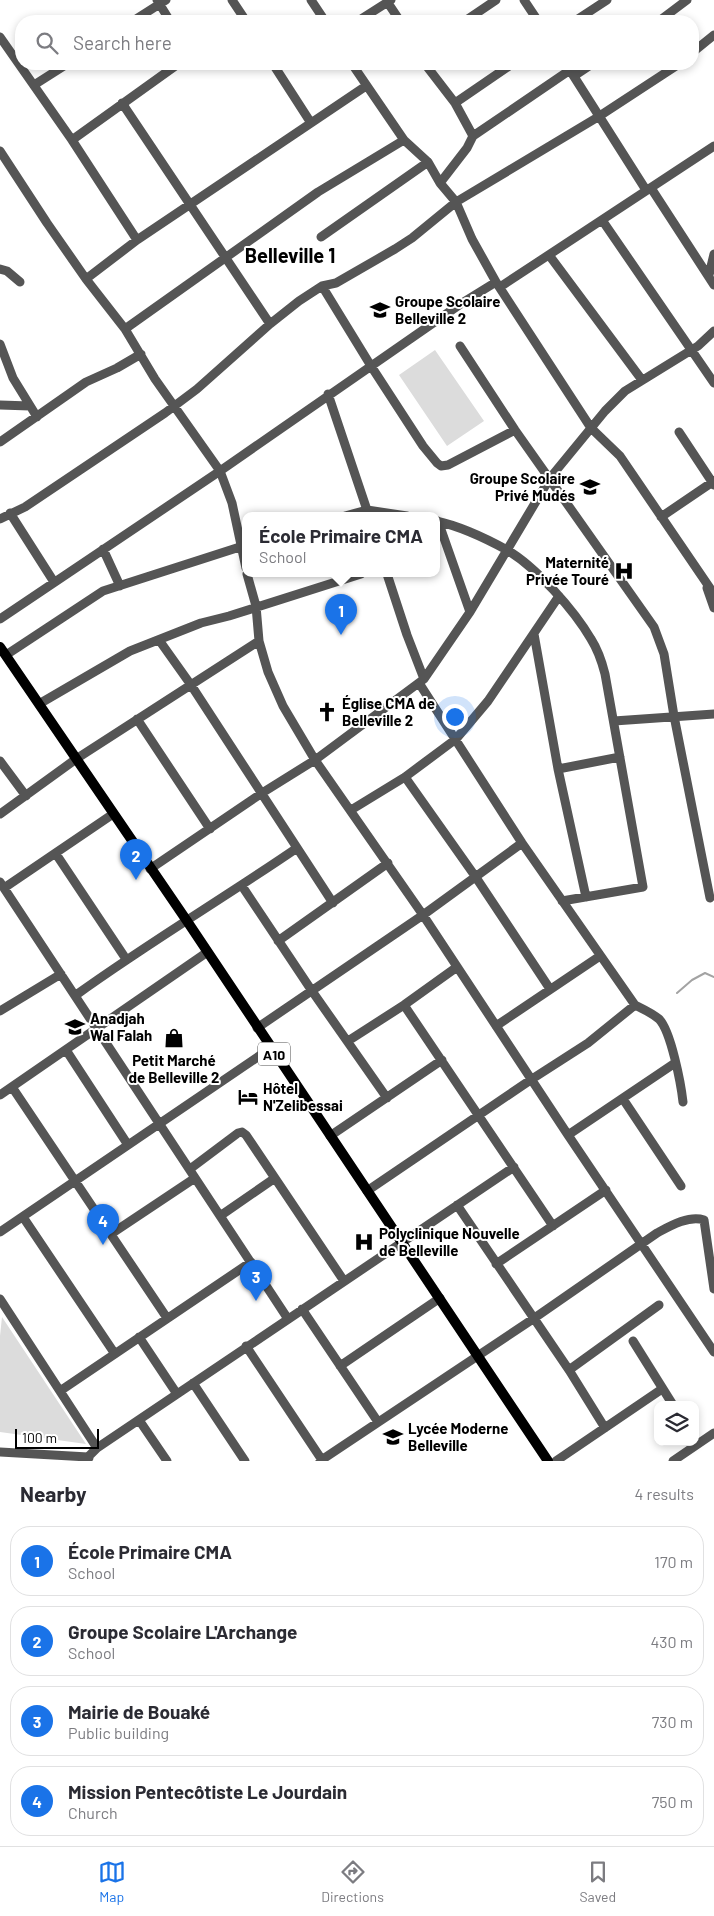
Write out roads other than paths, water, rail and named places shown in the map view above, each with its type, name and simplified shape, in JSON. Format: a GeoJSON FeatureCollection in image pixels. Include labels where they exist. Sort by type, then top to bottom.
{"type":"FeatureCollection","features":[{"type":"Feature","properties":{"kind":"main road","name":"A10"},"geometry":{"type":"LineString","coordinates":[[3,651],[548,1461]]}},
{"type":"Feature","properties":{"kind":"street"},"geometry":{"type":"LineString","coordinates":[[232,0],[242,15]]}},
{"type":"Feature","properties":{"kind":"street"},"geometry":{"type":"LineString","coordinates":[[311,0],[320,15]]}},
{"type":"Feature","properties":{"kind":"street"},"geometry":{"type":"LineString","coordinates":[[474,15],[496,0]]}},
{"type":"Feature","properties":{"kind":"street"},"geometry":{"type":"LineString","coordinates":[[524,0],[534,15]]}},
{"type":"Feature","properties":{"kind":"street"},"geometry":{"type":"LineString","coordinates":[[584,15],[607,0]]}},
{"type":"Feature","properties":{"kind":"street"},"geometry":{"type":"LineString","coordinates":[[141,15],[161,1],[167,15]]}},
{"type":"Feature","properties":{"kind":"street"},"geometry":{"type":"LineString","coordinates":[[367,15],[389,1],[397,15]]}},
{"type":"Feature","properties":{"kind":"street"},"geometry":{"type":"LineString","coordinates":[[666,15],[683,1]]}},
{"type":"Feature","properties":{"kind":"street"},"geometry":{"type":"LineString","coordinates":[[699,47],[714,35]]}},
{"type":"Feature","properties":{"kind":"street"},"geometry":{"type":"LineString","coordinates":[[0,37],[15,58]]}},
{"type":"Feature","properties":{"kind":"street"},"geometry":{"type":"LineString","coordinates":[[23,70],[72,140],[137,240]]}},
{"type":"Feature","properties":{"kind":"street"},"geometry":{"type":"LineString","coordinates":[[34,85],[58,70]]}},
{"type":"Feature","properties":{"kind":"street"},"geometry":{"type":"LineString","coordinates":[[72,140],[169,70]]}},
{"type":"Feature","properties":{"kind":"street"},"geometry":{"type":"LineString","coordinates":[[277,70],[311,123]]}},
{"type":"Feature","properties":{"kind":"street"},"geometry":{"type":"LineString","coordinates":[[356,70],[404,140],[428,162],[440,183],[456,202],[472,240],[498,285],[591,428],[620,456],[714,594]]}},
{"type":"Feature","properties":{"kind":"street"},"geometry":{"type":"LineString","coordinates":[[430,70],[455,103],[472,136]]}},
{"type":"Feature","properties":{"kind":"street"},"geometry":{"type":"LineString","coordinates":[[455,103],[503,70]]}},
{"type":"Feature","properties":{"kind":"street"},"geometry":{"type":"LineString","coordinates":[[440,183],[467,148],[472,136],[570,70],[598,117],[698,258],[714,285]]}},
{"type":"Feature","properties":{"kind":"street"},"geometry":{"type":"LineString","coordinates":[[0,519],[25,507],[174,406],[233,359],[270,324],[299,301],[322,286],[336,283],[395,249],[412,238],[456,202],[598,117],[670,70]]}},
{"type":"Feature","properties":{"kind":"street"},"geometry":{"type":"LineString","coordinates":[[86,279],[137,240],[366,86]]}},
{"type":"Feature","properties":{"kind":"street"},"geometry":{"type":"LineString","coordinates":[[122,103],[270,324]]}},
{"type":"Feature","properties":{"kind":"street"},"geometry":{"type":"LineString","coordinates":[[125,329],[318,192],[404,140]]}},
{"type":"Feature","properties":{"kind":"street"},"geometry":{"type":"LineString","coordinates":[[0,619],[220,471],[328,394],[462,303],[498,285],[549,255],[714,146]]}},
{"type":"Feature","properties":{"kind":"street"},"geometry":{"type":"LineString","coordinates":[[0,151],[86,279],[125,329],[142,354],[155,379],[220,471],[232,503],[242,541]]}},
{"type":"Feature","properties":{"kind":"street"},"geometry":{"type":"LineString","coordinates":[[321,237],[428,162]]}},
{"type":"Feature","properties":{"kind":"street"},"geometry":{"type":"LineString","coordinates":[[602,220],[692,349],[714,384]]}},
{"type":"Feature","properties":{"kind":"street"},"geometry":{"type":"LineString","coordinates":[[698,258],[714,248]]}},
{"type":"Feature","properties":{"kind":"street"},"geometry":{"type":"LineString","coordinates":[[709,275],[714,254]]}},
{"type":"Feature","properties":{"kind":"street"},"geometry":{"type":"LineString","coordinates":[[549,255],[642,380]]}},
{"type":"Feature","properties":{"kind":"street"},"geometry":{"type":"LineString","coordinates":[[0,268],[7,270],[20,282]]}},
{"type":"Feature","properties":{"kind":"street"},"geometry":{"type":"LineString","coordinates":[[322,286],[423,446],[441,466],[448,466],[515,430]]}},
{"type":"Feature","properties":{"kind":"street"},"geometry":{"type":"LineString","coordinates":[[150,869],[262,793],[315,760],[422,681],[470,612],[550,478],[616,398],[692,349],[714,331]]}},
{"type":"Feature","properties":{"kind":"street"},"geometry":{"type":"LineString","coordinates":[[0,344],[13,378],[37,417]]}},
{"type":"Feature","properties":{"kind":"street"},"geometry":{"type":"LineString","coordinates":[[460,346],[515,430],[654,627],[664,654],[674,716],[710,898]]}},
{"type":"Feature","properties":{"kind":"street"},"geometry":{"type":"LineString","coordinates":[[0,442],[86,382],[118,368],[142,354]]}},
{"type":"Feature","properties":{"kind":"street"},"geometry":{"type":"LineString","coordinates":[[328,394],[368,512]]}},
{"type":"Feature","properties":{"kind":"street"},"geometry":{"type":"LineString","coordinates":[[0,405],[30,406]]}},
{"type":"Feature","properties":{"kind":"street"},"geometry":{"type":"LineString","coordinates":[[661,516],[713,482],[679,432]]}},
{"type":"Feature","properties":{"kind":"street"},"geometry":{"type":"LineString","coordinates":[[10,513],[54,582]]}},
{"type":"Feature","properties":{"kind":"street"},"geometry":{"type":"LineString","coordinates":[[440,522],[470,532],[508,551],[533,571],[559,596],[591,639],[602,661],[643,887],[562,901]]}},
{"type":"Feature","properties":{"kind":"street"},"geometry":{"type":"LineString","coordinates":[[440,529],[470,612]]}},
{"type":"Feature","properties":{"kind":"street"},"geometry":{"type":"LineString","coordinates":[[3,651],[103,591],[242,545]]}},
{"type":"Feature","properties":{"kind":"street"},"geometry":{"type":"LineString","coordinates":[[104,549],[120,586]]}},
{"type":"Feature","properties":{"kind":"street"},"geometry":{"type":"LineString","coordinates":[[248,577],[256,606],[259,641],[268,672],[283,706],[315,760],[423,915],[714,1352]]}},
{"type":"Feature","properties":{"kind":"street"},"geometry":{"type":"LineString","coordinates":[[39,704],[130,651],[201,623],[229,616],[351,577]]}},
{"type":"Feature","properties":{"kind":"street"},"geometry":{"type":"LineString","coordinates":[[389,577],[422,681],[456,740],[522,843],[635,1006],[653,1014],[661,1021],[667,1034],[675,1063],[683,1102]]}},
{"type":"Feature","properties":{"kind":"street"},"geometry":{"type":"LineString","coordinates":[[704,581],[714,608]]}},
{"type":"Feature","properties":{"kind":"street"},"geometry":{"type":"LineString","coordinates":[[351,810],[406,777],[456,740],[488,701],[559,596]]}},
{"type":"Feature","properties":{"kind":"street"},"geometry":{"type":"LineString","coordinates":[[534,634],[558,769],[586,897]]}},
{"type":"Feature","properties":{"kind":"street"},"geometry":{"type":"LineString","coordinates":[[159,640],[191,685],[334,903]]}},
{"type":"Feature","properties":{"kind":"street"},"geometry":{"type":"LineString","coordinates":[[0,814],[76,759],[259,641]]}},
{"type":"Feature","properties":{"kind":"street"},"geometry":{"type":"LineString","coordinates":[[614,721],[714,714]]}},
{"type":"Feature","properties":{"kind":"street"},"geometry":{"type":"LineString","coordinates":[[136,719],[210,829]]}},
{"type":"Feature","properties":{"kind":"street"},"geometry":{"type":"LineString","coordinates":[[558,769],[620,757]]}},
{"type":"Feature","properties":{"kind":"street"},"geometry":{"type":"LineString","coordinates":[[0,761],[26,796]]}},
{"type":"Feature","properties":{"kind":"street"},"geometry":{"type":"LineString","coordinates":[[406,777],[476,876],[550,990]]}},
{"type":"Feature","properties":{"kind":"street"},"geometry":{"type":"LineString","coordinates":[[113,814],[56,854],[2,885],[76,994],[96,1029],[288,1319]]}},
{"type":"Feature","properties":{"kind":"street"},"geometry":{"type":"LineString","coordinates":[[257,1028],[423,915],[522,843]]}},
{"type":"Feature","properties":{"kind":"street"},"geometry":{"type":"LineString","coordinates":[[76,994],[126,959],[242,886],[297,848]]}},
{"type":"Feature","properties":{"kind":"street"},"geometry":{"type":"LineString","coordinates":[[56,854],[126,959]]}},
{"type":"Feature","properties":{"kind":"street"},"geometry":{"type":"LineString","coordinates":[[278,941],[388,864]]}},
{"type":"Feature","properties":{"kind":"street"},"geometry":{"type":"LineString","coordinates":[[242,886],[387,1098]]}},
{"type":"Feature","properties":{"kind":"street"},"geometry":{"type":"LineString","coordinates":[[0,1096],[206,953]]}},
{"type":"Feature","properties":{"kind":"street"},"geometry":{"type":"LineString","coordinates":[[496,1026],[600,956]]}},
{"type":"Feature","properties":{"kind":"street"},"geometry":{"type":"LineString","coordinates":[[348,1042],[457,967]]}},
{"type":"Feature","properties":{"kind":"street"},"geometry":{"type":"LineString","coordinates":[[1,1008],[61,974]]}},
{"type":"Feature","properties":{"kind":"street"},"geometry":{"type":"LineString","coordinates":[[404,1005],[553,1226]]}},
{"type":"Feature","properties":{"kind":"street"},"geometry":{"type":"LineString","coordinates":[[367,1190],[588,1043],[635,1006]]}},
{"type":"Feature","properties":{"kind":"street"},"geometry":{"type":"LineString","coordinates":[[0,1232],[271,1048]]}},
{"type":"Feature","properties":{"kind":"street"},"geometry":{"type":"LineString","coordinates":[[66,1050],[128,1145]]}},
{"type":"Feature","properties":{"kind":"street"},"geometry":{"type":"LineString","coordinates":[[330,1136],[442,1060]]}},
{"type":"Feature","properties":{"kind":"street"},"geometry":{"type":"LineString","coordinates":[[568,1135],[675,1063]]}},
{"type":"Feature","properties":{"kind":"street"},"geometry":{"type":"LineString","coordinates":[[12,1087],[167,1318]]}},
{"type":"Feature","properties":{"kind":"street"},"geometry":{"type":"LineString","coordinates":[[623,1099],[681,1186]]}},
{"type":"Feature","properties":{"kind":"street"},"geometry":{"type":"LineString","coordinates":[[190,1169],[242,1132],[246,1135],[344,1281]]}},
{"type":"Feature","properties":{"kind":"street"},"geometry":{"type":"LineString","coordinates":[[0,1452],[87,1460],[97,1448],[514,1167]]}},
{"type":"Feature","properties":{"kind":"street"},"geometry":{"type":"LineString","coordinates":[[111,1234],[195,1178]]}},
{"type":"Feature","properties":{"kind":"street"},"geometry":{"type":"LineString","coordinates":[[220,1216],[275,1178]]}},
{"type":"Feature","properties":{"kind":"street"},"geometry":{"type":"LineString","coordinates":[[496,1264],[606,1190]]}},
{"type":"Feature","properties":{"kind":"street"},"geometry":{"type":"LineString","coordinates":[[457,1206],[569,1370],[605,1428]]}},
{"type":"Feature","properties":{"kind":"street"},"geometry":{"type":"LineString","coordinates":[[23,1217],[115,1354]]}},
{"type":"Feature","properties":{"kind":"street"},"geometry":{"type":"LineString","coordinates":[[246,1346],[321,1460],[533,1319],[657,1233],[669,1227],[691,1219],[704,1220],[714,1289]]}},
{"type":"Feature","properties":{"kind":"street"},"geometry":{"type":"LineString","coordinates":[[60,1391],[251,1262]]}},
{"type":"Feature","properties":{"kind":"street"},"geometry":{"type":"LineString","coordinates":[[340,1366],[440,1298]]}},
{"type":"Feature","properties":{"kind":"street"},"geometry":{"type":"LineString","coordinates":[[0,1299],[97,1448]]}},
{"type":"Feature","properties":{"kind":"street"},"geometry":{"type":"LineString","coordinates":[[569,1370],[659,1305]]}},
{"type":"Feature","properties":{"kind":"street"},"geometry":{"type":"LineString","coordinates":[[302,1309],[378,1422]]}},
{"type":"Feature","properties":{"kind":"street"},"geometry":{"type":"LineString","coordinates":[[139,1337],[177,1394]]}},
{"type":"Feature","properties":{"kind":"street"},"geometry":{"type":"LineString","coordinates":[[633,1341],[670,1401]]}},
{"type":"Feature","properties":{"kind":"street"},"geometry":{"type":"LineString","coordinates":[[193,1383],[245,1461]]}},
{"type":"Feature","properties":{"kind":"street"},"geometry":{"type":"LineString","coordinates":[[556,1461],[662,1389]]}},
{"type":"Feature","properties":{"kind":"street"},"geometry":{"type":"LineString","coordinates":[[139,1420],[167,1461]]}},
{"type":"Feature","properties":{"kind":"street"},"geometry":{"type":"LineString","coordinates":[[699,1440],[714,1433]]}},
{"type":"Feature","properties":{"kind":"street"},"geometry":{"type":"LineString","coordinates":[[673,1461],[691,1446]]}},
{"type":"Feature","properties":{"kind":"waterway"},"geometry":{"type":"LineString","coordinates":[[677,993],[692,980],[705,973],[714,977]]}},
{"type":"Feature","properties":{"kind":"place","name":"Groupe Scolaire Belleville 2"},"geometry":{"type":"Point","coordinates":[380,310]}},
{"type":"Feature","properties":{"kind":"place","name":"Groupe Scolaire Privé Mudés"},"geometry":{"type":"Point","coordinates":[590,487]}},
{"type":"Feature","properties":{"kind":"place","name":"Maternité Privée Touré"},"geometry":{"type":"Point","coordinates":[624,571]}},
{"type":"Feature","properties":{"kind":"place","name":"École Primaire CMA"},"geometry":{"type":"Point","coordinates":[341,635]}},
{"type":"Feature","properties":{"kind":"place","name":"Église CMA de Belleville 2"},"geometry":{"type":"Point","coordinates":[327,712]}},
{"type":"Feature","properties":{"kind":"place","name":"Groupe Scolaire L'Archange"},"geometry":{"type":"Point","coordinates":[136,880]}},
{"type":"Feature","properties":{"kind":"place","name":"Anadjah Wal Falah"},"geometry":{"type":"Point","coordinates":[75,1027]}},
{"type":"Feature","properties":{"kind":"place","name":"Petit Marché de Belleville 2"},"geometry":{"type":"Point","coordinates":[174,1038]}},
{"type":"Feature","properties":{"kind":"place","name":"Hôtel N'Zelibessai"},"geometry":{"type":"Point","coordinates":[248,1097]}},
{"type":"Feature","properties":{"kind":"place","name":"Polyclinique Nouvelle de Belleville"},"geometry":{"type":"Point","coordinates":[364,1242]}},
{"type":"Feature","properties":{"kind":"place","name":"Mission Pentecôtiste Le Jourdain"},"geometry":{"type":"Point","coordinates":[103,1245]}},
{"type":"Feature","properties":{"kind":"place","name":"Mairie de Bouaké"},"geometry":{"type":"Point","coordinates":[256,1301]}},
{"type":"Feature","properties":{"kind":"place","name":"Lycée Moderne Belleville"},"geometry":{"type":"Point","coordinates":[393,1437]}},
{"type":"Feature","properties":{"kind":"district","name":"Belleville 1"},"geometry":{"type":"Point","coordinates":[290,255]}}]}
